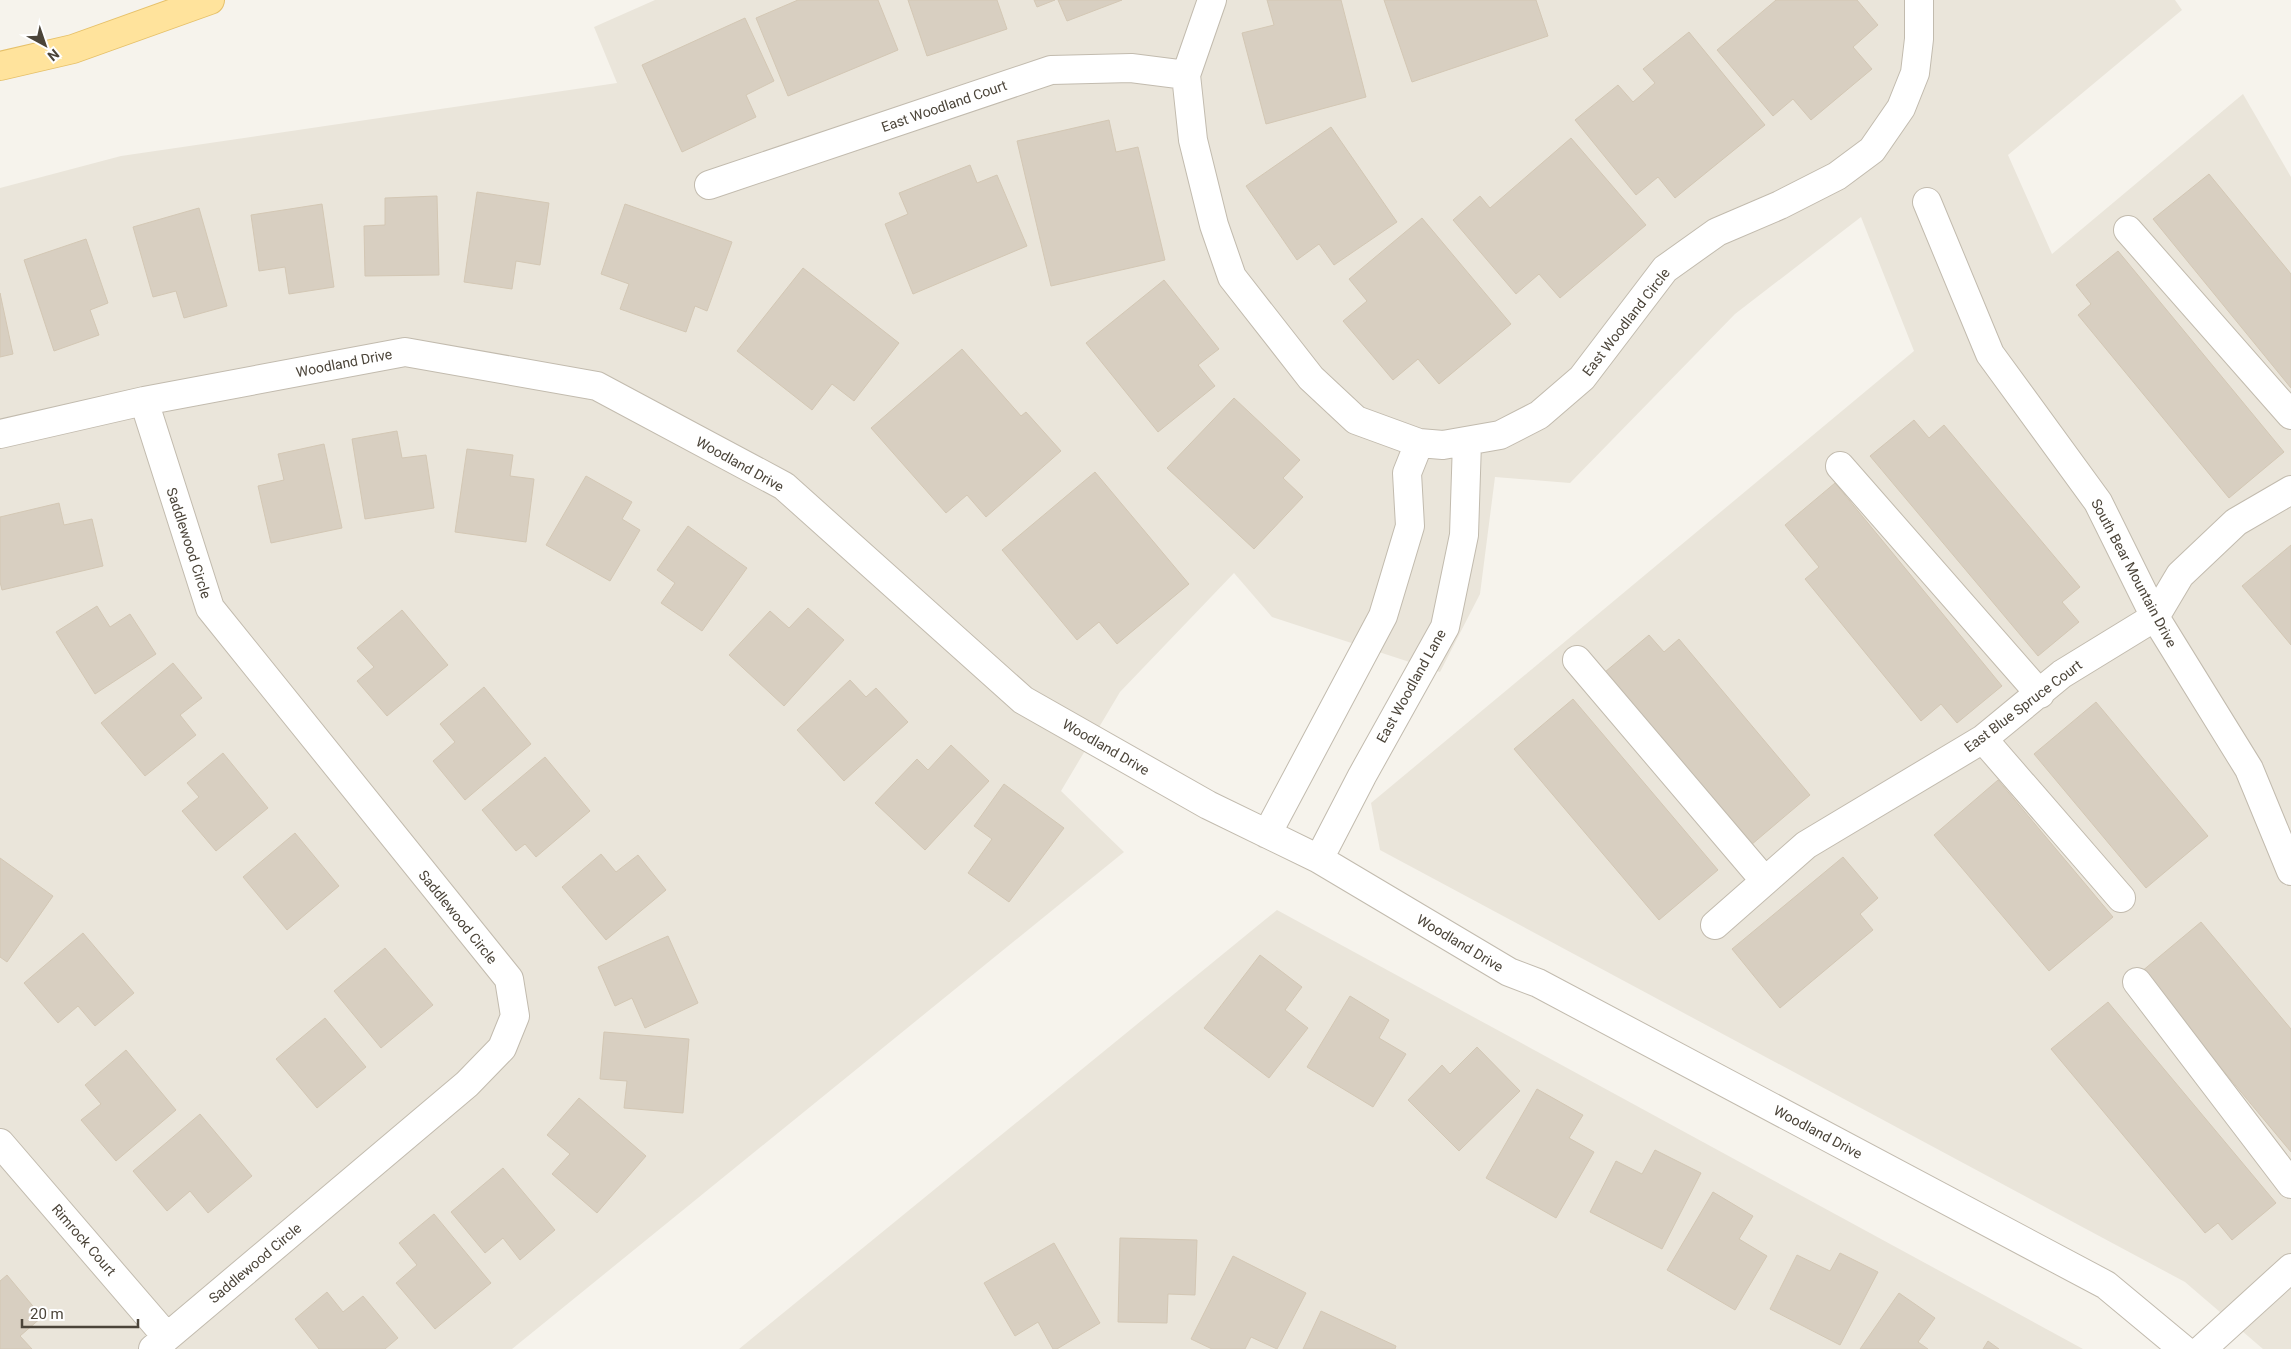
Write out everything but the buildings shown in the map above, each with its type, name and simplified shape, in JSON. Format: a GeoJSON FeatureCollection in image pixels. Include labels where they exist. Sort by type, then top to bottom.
{"type":"FeatureCollection","features":[{"type":"Feature","properties":{"kind":"main road"},"geometry":{"type":"LineString","coordinates":[[0,66],[73,49],[210,0]]}},
{"type":"Feature","properties":{"kind":"street","name":"East Woodland Circle"},"geometry":{"type":"LineString","coordinates":[[1212,0],[1186,75],[1193,140],[1214,225],[1232,277],[1311,378],[1356,420],[1419,443],[1443,445],[1500,436],[1539,415],[1582,378],[1664,269],[1717,232],[1780,205],[1837,176],[1872,150],[1901,108],[1915,73],[1919,39],[1919,0]]}},
{"type":"Feature","properties":{"kind":"street","name":"East Woodland Court"},"geometry":{"type":"LineString","coordinates":[[709,185],[1051,70],[1131,68],[1186,75]]}},
{"type":"Feature","properties":{"kind":"street","name":"South Bear Mountain Drive"},"geometry":{"type":"LineString","coordinates":[[1927,202],[1990,354],[2098,502],[2155,617],[2248,769],[2291,871]]}},
{"type":"Feature","properties":{"kind":"street"},"geometry":{"type":"LineString","coordinates":[[2128,230],[2291,415]]}},
{"type":"Feature","properties":{"kind":"street","name":"Woodland Drive"},"geometry":{"type":"LineString","coordinates":[[0,434],[144,401],[405,352],[597,386],[784,486],[1023,700],[1208,805],[1319,859],[1509,972],[1538,983],[2106,1285],[2183,1349]]}},
{"type":"Feature","properties":{"kind":"street","name":"Saddlewood Circle"},"geometry":{"type":"LineString","coordinates":[[144,401],[210,608],[509,979],[515,1016],[502,1048],[467,1084],[160,1343]]}},
{"type":"Feature","properties":{"kind":"street","name":"East Woodland Lane"},"geometry":{"type":"LineString","coordinates":[[1319,859],[1362,776],[1445,627],[1464,535],[1467,442]]}},
{"type":"Feature","properties":{"kind":"street"},"geometry":{"type":"LineString","coordinates":[[1267,834],[1383,616],[1410,526],[1407,473],[1419,443]]}},
{"type":"Feature","properties":{"kind":"street"},"geometry":{"type":"LineString","coordinates":[[1840,466],[2040,694]]}},
{"type":"Feature","properties":{"kind":"street","name":"East Blue Spruce Court"},"geometry":{"type":"LineString","coordinates":[[1715,925],[1806,845],[1983,739],[2062,674],[2155,617],[2180,574],[2236,522],[2291,490]]}},
{"type":"Feature","properties":{"kind":"street"},"geometry":{"type":"LineString","coordinates":[[1577,660],[1764,881]]}},
{"type":"Feature","properties":{"kind":"street"},"geometry":{"type":"LineString","coordinates":[[1983,739],[2121,898]]}},
{"type":"Feature","properties":{"kind":"street"},"geometry":{"type":"LineString","coordinates":[[2137,982],[2291,1184]]}},
{"type":"Feature","properties":{"kind":"street","name":"Rimrock Court"},"geometry":{"type":"LineString","coordinates":[[0,1143],[160,1343]]}},
{"type":"Feature","properties":{"kind":"street"},"geometry":{"type":"LineString","coordinates":[[2202,1349],[2291,1268]]}},
{"type":"Feature","properties":{"kind":"shaded area"},"geometry":{"type":"Polygon","coordinates":[[[655,0],[2175,0],[2182,10],[2008,155],[2052,254],[2243,94],[2291,177],[2291,1349],[2263,1349],[2185,1282],[1380,850],[1371,803],[1914,351],[1861,217],[1735,314],[1570,483],[1495,477],[1480,594],[1440,672],[1272,617],[1234,573],[1120,692],[1061,791],[1124,852],[512,1349],[0,1349],[0,188],[121,156],[617,83],[594,27],[655,0]]]}},
{"type":"Feature","properties":{"kind":"shaded area"},"geometry":{"type":"Polygon","coordinates":[[[1277,910],[2083,1349],[739,1349],[1277,910]]]}}]}
